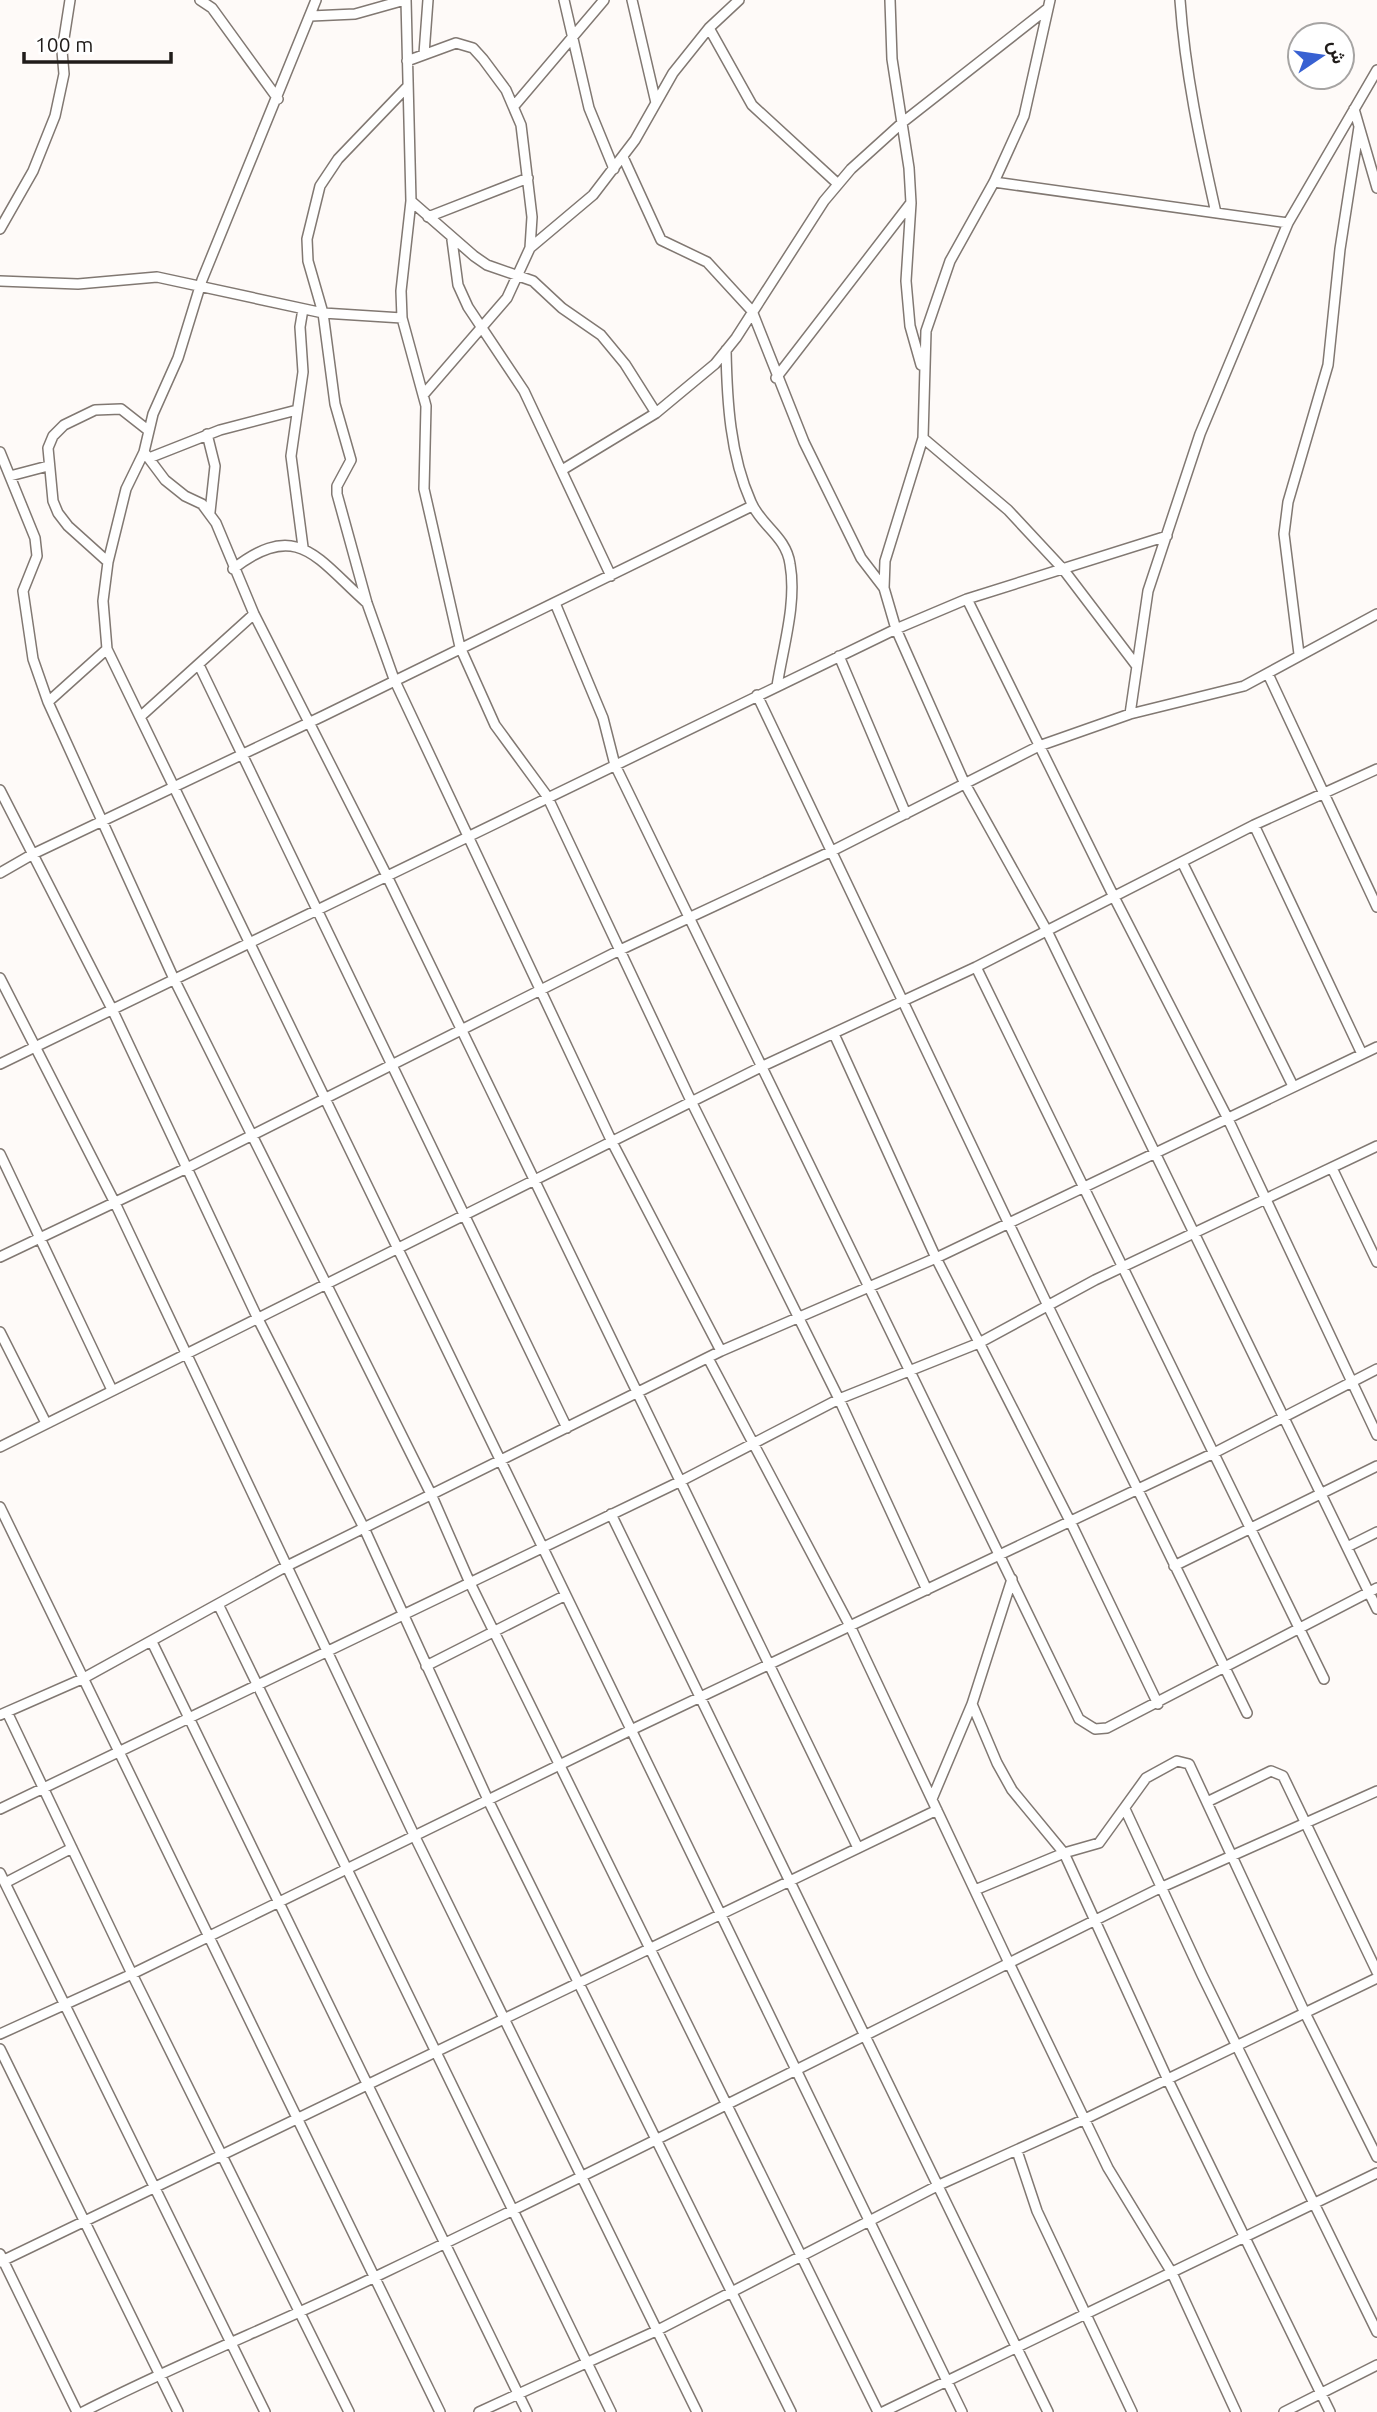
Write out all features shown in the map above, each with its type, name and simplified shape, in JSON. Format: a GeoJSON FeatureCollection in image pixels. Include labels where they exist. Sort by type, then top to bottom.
{"type":"FeatureCollection","features":[{"type":"Feature","properties":{"kind":"street"},"geometry":{"type":"LineString","coordinates":[[0,229],[33,171],[55,116],[61,96],[65,20],[70,0]]}},
{"type":"Feature","properties":{"kind":"street"},"geometry":{"type":"LineString","coordinates":[[200,0],[212,8],[278,99]]}},
{"type":"Feature","properties":{"kind":"street"},"geometry":{"type":"LineString","coordinates":[[316,0],[200,287],[178,358],[149,431],[146,455],[126,489],[108,562],[103,601],[107,649],[398,1247],[540,1548],[962,2412]]}},
{"type":"Feature","properties":{"kind":"street"},"geometry":{"type":"LineString","coordinates":[[311,16],[355,14],[405,0],[411,201],[401,291],[402,318],[424,394],[427,421],[424,489],[460,647],[495,725],[547,796],[692,1102],[839,1399],[928,1590]]}},
{"type":"Feature","properties":{"kind":"street"},"geometry":{"type":"LineString","coordinates":[[424,54],[428,0]]}},
{"type":"Feature","properties":{"kind":"street"},"geometry":{"type":"LineString","coordinates":[[564,0],[589,108],[614,169]]}},
{"type":"Feature","properties":{"kind":"street"},"geometry":{"type":"LineString","coordinates":[[514,106],[604,0]]}},
{"type":"Feature","properties":{"kind":"street"},"geometry":{"type":"LineString","coordinates":[[632,0],[656,103]]}},
{"type":"Feature","properties":{"kind":"street"},"geometry":{"type":"LineString","coordinates":[[530,248],[575,213],[614,169],[673,73],[709,28],[739,0]]}},
{"type":"Feature","properties":{"kind":"street"},"geometry":{"type":"LineString","coordinates":[[890,0],[892,59],[903,122],[911,203],[906,281],[910,326],[924,376]]}},
{"type":"Feature","properties":{"kind":"street"},"geometry":{"type":"LineString","coordinates":[[1180,0],[1183,45],[1196,124],[1216,213]]}},
{"type":"Feature","properties":{"kind":"street"},"geometry":{"type":"LineString","coordinates":[[562,470],[656,413],[687,390],[726,350],[838,184],[903,122],[1049,5]]}},
{"type":"Feature","properties":{"kind":"street"},"geometry":{"type":"LineString","coordinates":[[1049,5],[1024,116],[994,182],[950,261],[926,331],[926,407],[923,438],[915,473],[899,510],[885,561],[884,589],[896,629],[964,782],[1047,931],[1319,1494],[1372,1590],[1377,1609]]}},
{"type":"Feature","properties":{"kind":"street"},"geometry":{"type":"LineString","coordinates":[[709,28],[752,105],[838,184]]}},
{"type":"Feature","properties":{"kind":"street"},"geometry":{"type":"LineString","coordinates":[[407,61],[456,43],[473,48],[514,106],[521,125],[532,217],[530,248],[520,275],[482,330],[424,394]]}},
{"type":"Feature","properties":{"kind":"street"},"geometry":{"type":"LineString","coordinates":[[1130,715],[1148,591],[1200,434],[1289,223],[1377,71]]}},
{"type":"Feature","properties":{"kind":"street"},"geometry":{"type":"LineString","coordinates":[[408,86],[338,159],[320,186],[306,239],[308,261],[323,313],[335,404],[352,460],[337,486],[337,494],[367,603],[394,679],[612,1142],[721,1351]]}},
{"type":"Feature","properties":{"kind":"street"},"geometry":{"type":"LineString","coordinates":[[1354,109],[1377,188]]}},
{"type":"Feature","properties":{"kind":"street"},"geometry":{"type":"LineString","coordinates":[[1299,654],[1284,534],[1288,502],[1328,365],[1342,237],[1359,127]]}},
{"type":"Feature","properties":{"kind":"street"},"geometry":{"type":"LineString","coordinates":[[623,157],[661,240],[707,262],[752,311],[776,378],[860,558],[884,589]]}},
{"type":"Feature","properties":{"kind":"street"},"geometry":{"type":"LineString","coordinates":[[428,217],[528,178]]}},
{"type":"Feature","properties":{"kind":"street"},"geometry":{"type":"LineString","coordinates":[[994,182],[1289,223]]}},
{"type":"Feature","properties":{"kind":"street"},"geometry":{"type":"LineString","coordinates":[[411,201],[452,240],[487,265],[533,281],[562,309],[601,335],[625,364],[656,413]]}},
{"type":"Feature","properties":{"kind":"street"},"geometry":{"type":"LineString","coordinates":[[776,378],[911,203]]}},
{"type":"Feature","properties":{"kind":"street"},"geometry":{"type":"LineString","coordinates":[[0,209],[12,208]]}},
{"type":"Feature","properties":{"kind":"street"},"geometry":{"type":"LineString","coordinates":[[452,240],[458,285],[482,330],[524,391],[611,576]]}},
{"type":"Feature","properties":{"kind":"street"},"geometry":{"type":"LineString","coordinates":[[0,281],[78,284],[143,276],[323,313],[402,318]]}},
{"type":"Feature","properties":{"kind":"street"},"geometry":{"type":"LineString","coordinates":[[303,309],[300,327],[303,372],[296,410],[291,468],[303,547]]}},
{"type":"Feature","properties":{"kind":"street"},"geometry":{"type":"LineString","coordinates":[[726,350],[727,404],[739,467],[752,506],[784,545],[790,562],[790,601],[777,686]]}},
{"type":"Feature","properties":{"kind":"street"},"geometry":{"type":"LineString","coordinates":[[108,562],[68,526],[58,513],[48,466],[48,448],[53,436],[64,425],[96,410],[121,409],[149,431]]}},
{"type":"Feature","properties":{"kind":"street"},"geometry":{"type":"LineString","coordinates":[[146,455],[207,434],[296,410]]}},
{"type":"Feature","properties":{"kind":"street"},"geometry":{"type":"LineString","coordinates":[[207,434],[215,466],[210,512],[233,569],[387,876],[636,1395],[771,1665],[858,1848]]}},
{"type":"Feature","properties":{"kind":"street"},"geometry":{"type":"LineString","coordinates":[[923,438],[1008,510],[1063,569],[1136,665]]}},
{"type":"Feature","properties":{"kind":"street"},"geometry":{"type":"LineString","coordinates":[[0,452],[36,538],[37,558],[23,591],[33,659],[48,702],[101,821],[174,979],[431,1494],[470,1583],[559,1766],[881,2412],[1377,2173]]}},
{"type":"Feature","properties":{"kind":"street"},"geometry":{"type":"LineString","coordinates":[[146,455],[175,490],[210,512]]}},
{"type":"Feature","properties":{"kind":"street"},"geometry":{"type":"LineString","coordinates":[[10,476],[48,466]]}},
{"type":"Feature","properties":{"kind":"street"},"geometry":{"type":"LineString","coordinates":[[0,873],[33,854],[311,722],[394,679],[752,506]]}},
{"type":"Feature","properties":{"kind":"street"},"geometry":{"type":"LineString","coordinates":[[0,1064],[547,796],[896,629],[967,599],[1167,536]]}},
{"type":"Feature","properties":{"kind":"street"},"geometry":{"type":"LineString","coordinates":[[233,569],[269,547],[303,547],[315,554],[367,603]]}},
{"type":"Feature","properties":{"kind":"street"},"geometry":{"type":"LineString","coordinates":[[967,599],[1114,897],[1227,1117],[1377,1435]]}},
{"type":"Feature","properties":{"kind":"street"},"geometry":{"type":"LineString","coordinates":[[555,603],[603,718],[615,765],[687,919],[763,1066],[867,1289],[1079,1718],[1095,1729],[1107,1728],[1158,1704],[1298,1627],[1372,1590]]}},
{"type":"Feature","properties":{"kind":"street"},"geometry":{"type":"LineString","coordinates":[[140,717],[254,614]]}},
{"type":"Feature","properties":{"kind":"street"},"geometry":{"type":"LineString","coordinates":[[0,1257],[187,1168],[620,950],[832,851],[964,782],[1039,747],[1130,715],[1237,688],[1268,674],[1299,654],[1377,614]]}},
{"type":"Feature","properties":{"kind":"street"},"geometry":{"type":"LineString","coordinates":[[48,702],[107,649]]}},
{"type":"Feature","properties":{"kind":"street"},"geometry":{"type":"LineString","coordinates":[[838,656],[906,814]]}},
{"type":"Feature","properties":{"kind":"street"},"geometry":{"type":"LineString","coordinates":[[199,665],[566,1429]]}},
{"type":"Feature","properties":{"kind":"street"},"geometry":{"type":"LineString","coordinates":[[1268,674],[1377,907]]}},
{"type":"Feature","properties":{"kind":"street"},"geometry":{"type":"LineString","coordinates":[[757,695],[1136,1489],[1247,1713]]}},
{"type":"Feature","properties":{"kind":"street"},"geometry":{"type":"LineString","coordinates":[[0,1447],[763,1066],[976,967],[1254,825],[1377,769]]}},
{"type":"Feature","properties":{"kind":"street"},"geometry":{"type":"LineString","coordinates":[[0,790],[112,1009],[258,1319],[364,1528],[489,1802],[791,2412]]}},
{"type":"Feature","properties":{"kind":"street"},"geometry":{"type":"LineString","coordinates":[[1254,825],[1362,1055]]}},
{"type":"Feature","properties":{"kind":"street"},"geometry":{"type":"LineString","coordinates":[[1182,862],[1293,1086]]}},
{"type":"Feature","properties":{"kind":"street"},"geometry":{"type":"LineString","coordinates":[[976,967],[1324,1679]]}},
{"type":"Feature","properties":{"kind":"street"},"geometry":{"type":"LineString","coordinates":[[0,978],[115,1203],[285,1567],[697,2412]]}},
{"type":"Feature","properties":{"kind":"street"},"geometry":{"type":"LineString","coordinates":[[834,1034],[936,1258],[1070,1521],[1158,1704]]}},
{"type":"Feature","properties":{"kind":"street"},"geometry":{"type":"LineString","coordinates":[[349,2412],[43,1788],[3,1714],[82,1679],[219,1606],[285,1567],[721,1351],[936,1258],[1377,1047]]}},
{"type":"Feature","properties":{"kind":"street"},"geometry":{"type":"LineString","coordinates":[[0,1809],[679,1482],[839,1399],[979,1343],[1124,1266],[1377,1146]]}},
{"type":"Feature","properties":{"kind":"street"},"geometry":{"type":"LineString","coordinates":[[0,1154],[112,1390]]}},
{"type":"Feature","properties":{"kind":"street"},"geometry":{"type":"LineString","coordinates":[[1332,1168],[1377,1262]]}},
{"type":"Feature","properties":{"kind":"street"},"geometry":{"type":"LineString","coordinates":[[0,1332],[46,1423]]}},
{"type":"Feature","properties":{"kind":"street"},"geometry":{"type":"LineString","coordinates":[[708,1358],[851,1628],[1108,2168],[1172,2273],[1236,2412]]}},
{"type":"Feature","properties":{"kind":"street"},"geometry":{"type":"LineString","coordinates":[[0,2034],[208,1938],[631,1730],[851,1628],[1214,1453],[1377,1369]]}},
{"type":"Feature","properties":{"kind":"street"},"geometry":{"type":"LineString","coordinates":[[1174,1566],[1377,1466]]}},
{"type":"Feature","properties":{"kind":"street"},"geometry":{"type":"LineString","coordinates":[[0,1507],[440,2412]]}},
{"type":"Feature","properties":{"kind":"street"},"geometry":{"type":"LineString","coordinates":[[611,1514],[1048,2412]]}},
{"type":"Feature","properties":{"kind":"street"},"geometry":{"type":"LineString","coordinates":[[1346,1547],[1377,1532]]}},
{"type":"Feature","properties":{"kind":"street"},"geometry":{"type":"LineString","coordinates":[[932,1798],[972,1704],[1012,1578]]}},
{"type":"Feature","properties":{"kind":"street"},"geometry":{"type":"LineString","coordinates":[[426,1666],[564,1596]]}},
{"type":"Feature","properties":{"kind":"street"},"geometry":{"type":"LineString","coordinates":[[219,1606],[433,2051],[611,2412]]}},
{"type":"Feature","properties":{"kind":"street"},"geometry":{"type":"LineString","coordinates":[[152,1642],[527,2412]]}},
{"type":"Feature","properties":{"kind":"street"},"geometry":{"type":"LineString","coordinates":[[972,1704],[997,1763],[1012,1790],[1064,1853],[1167,2078],[1330,2412]]}},
{"type":"Feature","properties":{"kind":"street"},"geometry":{"type":"LineString","coordinates":[[975,1889],[1064,1853],[1099,1843],[1146,1778],[1177,1761],[1189,1764],[1304,2011],[1377,2157]]}},
{"type":"Feature","properties":{"kind":"street"},"geometry":{"type":"LineString","coordinates":[[1207,1802],[1271,1771],[1278,1771],[1307,1824],[1377,1972]]}},
{"type":"Feature","properties":{"kind":"street"},"geometry":{"type":"LineString","coordinates":[[83,2412],[160,2373],[232,2344],[512,2210],[1160,1888],[1377,1791]]}},
{"type":"Feature","properties":{"kind":"street"},"geometry":{"type":"LineString","coordinates":[[1125,1809],[1160,1888],[1377,2332]]}},
{"type":"Feature","properties":{"kind":"street"},"geometry":{"type":"LineString","coordinates":[[77,2412],[1,2258],[86,2221],[366,2083],[937,1810]]}},
{"type":"Feature","properties":{"kind":"street"},"geometry":{"type":"LineString","coordinates":[[5,1883],[72,1848]]}},
{"type":"Feature","properties":{"kind":"street"},"geometry":{"type":"LineString","coordinates":[[0,1873],[265,2412]]}},
{"type":"Feature","properties":{"kind":"street"},"geometry":{"type":"LineString","coordinates":[[480,2412],[656,2331],[939,2185],[1085,2119],[1377,1978]]}},
{"type":"Feature","properties":{"kind":"street"},"geometry":{"type":"LineString","coordinates":[[0,2049],[178,2412]]}},
{"type":"Feature","properties":{"kind":"street"},"geometry":{"type":"LineString","coordinates":[[1017,2151],[1037,2211],[1132,2412]]}},
{"type":"Feature","properties":{"kind":"street"},"geometry":{"type":"LineString","coordinates":[[1284,2412],[1377,2365]]}}]}
